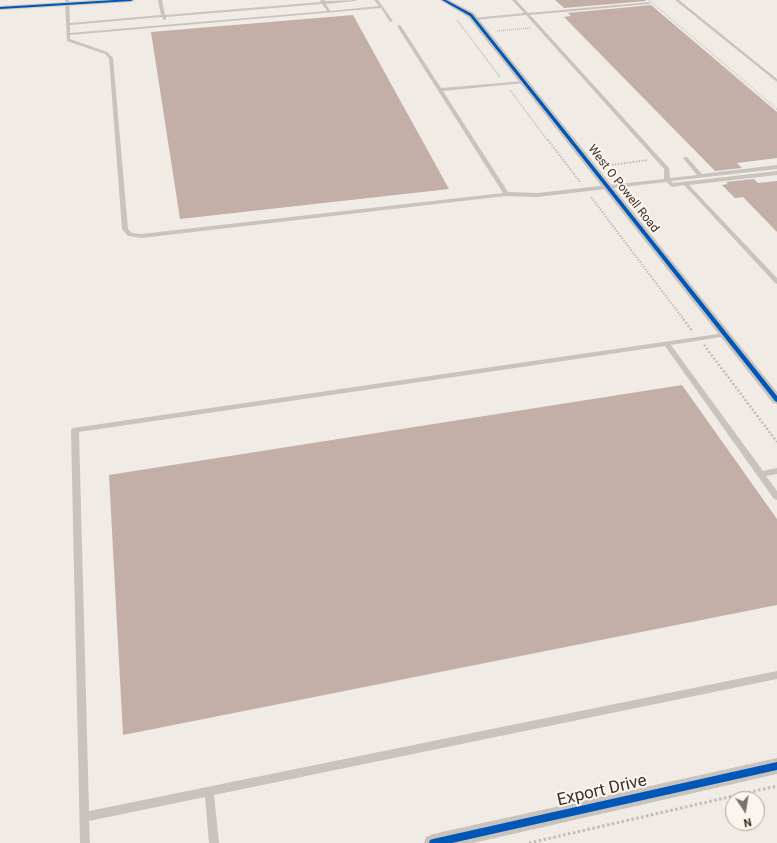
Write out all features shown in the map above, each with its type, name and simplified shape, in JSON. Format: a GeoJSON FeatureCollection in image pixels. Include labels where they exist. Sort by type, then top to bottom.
{"type":"FeatureCollection","features":[{"type":"Feature","properties":{"kind":"street"},"geometry":{"type":"LineString","coordinates":[[0,8],[67,2],[131,0]]}},
{"type":"Feature","properties":{"kind":"street","name":"West O Powell Road"},"geometry":{"type":"LineString","coordinates":[[444,0],[464,11],[474,19],[777,400]]}},
{"type":"Feature","properties":{"kind":"street","name":"Export Drive"},"geometry":{"type":"LineString","coordinates":[[433,843],[777,766]]}},
{"type":"Feature","properties":{"kind":"lane"},"geometry":{"type":"LineString","coordinates":[[160,0],[165,25]]}},
{"type":"Feature","properties":{"kind":"lane"},"geometry":{"type":"LineString","coordinates":[[68,24],[323,1],[355,0]]}},
{"type":"Feature","properties":{"kind":"lane"},"geometry":{"type":"LineString","coordinates":[[376,0],[391,21]]}},
{"type":"Feature","properties":{"kind":"lane"},"geometry":{"type":"LineString","coordinates":[[514,0],[667,169],[667,180],[672,185],[777,173]]}},
{"type":"Feature","properties":{"kind":"lane"},"geometry":{"type":"LineString","coordinates":[[677,0],[777,81]]}},
{"type":"Feature","properties":{"kind":"lane"},"geometry":{"type":"LineString","coordinates":[[323,1],[329,12]]}},
{"type":"Feature","properties":{"kind":"lane"},"geometry":{"type":"LineString","coordinates":[[67,2],[68,40],[106,53],[111,58],[125,229],[130,235],[141,236],[506,194],[537,195],[777,167]]}},
{"type":"Feature","properties":{"kind":"lane"},"geometry":{"type":"LineString","coordinates":[[474,19],[649,3]]}},
{"type":"Feature","properties":{"kind":"lane"},"geometry":{"type":"LineString","coordinates":[[68,34],[382,7]]}},
{"type":"Feature","properties":{"kind":"lane"},"geometry":{"type":"LineString","coordinates":[[399,26],[506,194]]}},
{"type":"Feature","properties":{"kind":"lane"},"geometry":{"type":"LineString","coordinates":[[439,90],[524,82]]}},
{"type":"Feature","properties":{"kind":"lane"},"geometry":{"type":"LineString","coordinates":[[685,158],[701,176]]}},
{"type":"Feature","properties":{"kind":"lane"},"geometry":{"type":"LineString","coordinates":[[686,184],[777,282]]}},
{"type":"Feature","properties":{"kind":"lane"},"geometry":{"type":"LineString","coordinates":[[85,843],[75,430],[725,335]]}},
{"type":"Feature","properties":{"kind":"lane"},"geometry":{"type":"LineString","coordinates":[[667,344],[777,497]]}},
{"type":"Feature","properties":{"kind":"lane"},"geometry":{"type":"LineString","coordinates":[[761,474],[777,471]]}},
{"type":"Feature","properties":{"kind":"lane"},"geometry":{"type":"LineString","coordinates":[[84,817],[777,675]]}},
{"type":"Feature","properties":{"kind":"lane"},"geometry":{"type":"LineString","coordinates":[[209,791],[214,843]]}},
{"type":"Feature","properties":{"kind":"path"},"geometry":{"type":"LineString","coordinates":[[457,20],[777,442]]}},
{"type":"Feature","properties":{"kind":"path"},"geometry":{"type":"LineString","coordinates":[[484,32],[538,27]]}},
{"type":"Feature","properties":{"kind":"path"},"geometry":{"type":"LineString","coordinates":[[591,167],[658,159]]}},
{"type":"Feature","properties":{"kind":"path"},"geometry":{"type":"LineString","coordinates":[[529,843],[777,786]]}},
{"type":"Feature","properties":{"kind":"building"},"geometry":{"type":"Polygon","coordinates":[[[555,0],[645,0],[646,1],[564,8],[555,0]]]}},
{"type":"Feature","properties":{"kind":"building"},"geometry":{"type":"Polygon","coordinates":[[[651,5],[777,112],[777,158],[737,163],[742,168],[715,171],[564,17],[571,16],[568,13],[651,5]]]}},
{"type":"Feature","properties":{"kind":"building"},"geometry":{"type":"Polygon","coordinates":[[[353,15],[449,189],[180,219],[151,32],[353,15]]]}},
{"type":"Feature","properties":{"kind":"building"},"geometry":{"type":"Polygon","coordinates":[[[754,179],[758,183],[777,181],[777,232],[743,197],[735,198],[722,185],[728,184],[726,182],[754,179]]]}},
{"type":"Feature","properties":{"kind":"building"},"geometry":{"type":"Polygon","coordinates":[[[682,385],[777,519],[777,605],[123,735],[109,475],[682,385]]]}},
{"type":"Feature","properties":{"kind":"railway"},"geometry":{"type":"LineString","coordinates":[[649,0],[777,109]]}},
{"type":"Feature","properties":{"kind":"cycle path"},"geometry":{"type":"LineString","coordinates":[[0,8],[131,0]]}},
{"type":"Feature","properties":{"kind":"cycle path"},"geometry":{"type":"LineString","coordinates":[[444,0],[471,15],[777,400]]}},
{"type":"Feature","properties":{"kind":"cycle path"},"geometry":{"type":"LineString","coordinates":[[433,843],[777,766]]}}]}
